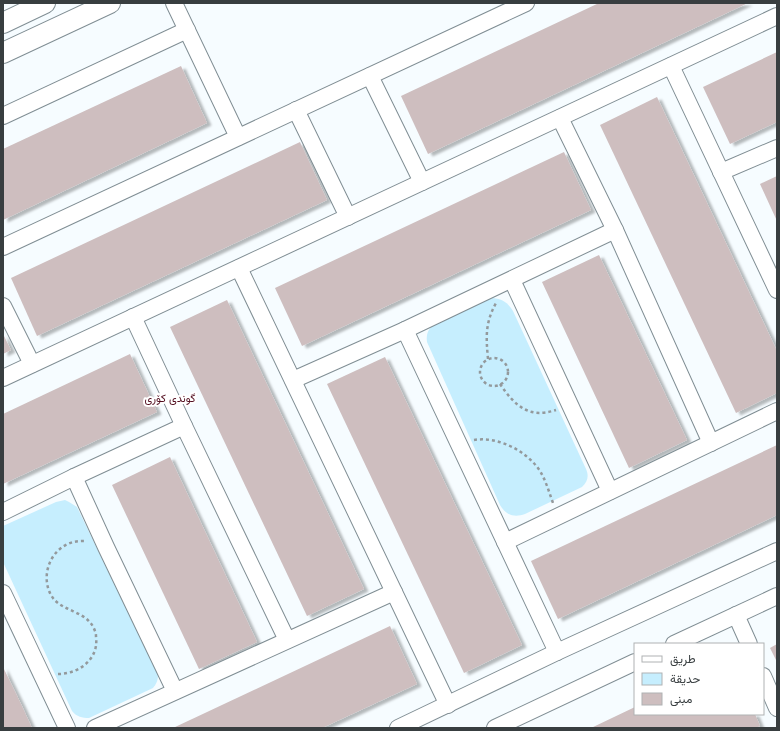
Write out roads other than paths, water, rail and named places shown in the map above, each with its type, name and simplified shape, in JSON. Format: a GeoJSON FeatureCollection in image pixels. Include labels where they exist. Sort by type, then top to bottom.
{"type":"FeatureCollection","features":[{"type":"Feature","properties":{"kind":"street"},"geometry":{"type":"LineString","coordinates":[[3,23],[45,3]]}},
{"type":"Feature","properties":{"kind":"street"},"geometry":{"type":"LineString","coordinates":[[3,52],[110,3]]}},
{"type":"Feature","properties":{"kind":"street"},"geometry":{"type":"LineString","coordinates":[[174,3],[238,137]]}},
{"type":"Feature","properties":{"kind":"street"},"geometry":{"type":"LineString","coordinates":[[3,247],[526,3]]}},
{"type":"Feature","properties":{"kind":"street"},"geometry":{"type":"LineString","coordinates":[[3,378],[777,16]]}},
{"type":"Feature","properties":{"kind":"street"},"geometry":{"type":"LineString","coordinates":[[3,116],[187,30]]}},
{"type":"Feature","properties":{"kind":"street"},"geometry":{"type":"LineString","coordinates":[[671,66],[777,290]]}},
{"type":"Feature","properties":{"kind":"street"},"geometry":{"type":"LineString","coordinates":[[370,76],[422,182]]}},
{"type":"Feature","properties":{"kind":"street"},"geometry":{"type":"LineString","coordinates":[[296,110],[348,216]]}},
{"type":"Feature","properties":{"kind":"street"},"geometry":{"type":"LineString","coordinates":[[560,118],[615,230],[711,442]]}},
{"type":"Feature","properties":{"kind":"street"},"geometry":{"type":"LineString","coordinates":[[721,172],[777,148]]}},
{"type":"Feature","properties":{"kind":"street"},"geometry":{"type":"LineString","coordinates":[[293,380],[512,281],[615,230]]}},
{"type":"Feature","properties":{"kind":"street"},"geometry":{"type":"LineString","coordinates":[[239,268],[448,705]]}},
{"type":"Feature","properties":{"kind":"street"},"geometry":{"type":"LineString","coordinates":[[512,281],[610,491]]}},
{"type":"Feature","properties":{"kind":"street"},"geometry":{"type":"LineString","coordinates":[[3,306],[32,364]]}},
{"type":"Feature","properties":{"kind":"street"},"geometry":{"type":"LineString","coordinates":[[133,317],[287,640]]}},
{"type":"Feature","properties":{"kind":"street"},"geometry":{"type":"LineString","coordinates":[[405,330],[557,652]]}},
{"type":"Feature","properties":{"kind":"street"},"geometry":{"type":"LineString","coordinates":[[505,542],[777,411]]}},
{"type":"Feature","properties":{"kind":"street"},"geometry":{"type":"LineString","coordinates":[[3,512],[184,426]]}},
{"type":"Feature","properties":{"kind":"street"},"geometry":{"type":"LineString","coordinates":[[74,477],[106,547],[176,691]]}},
{"type":"Feature","properties":{"kind":"street"},"geometry":{"type":"LineString","coordinates":[[398,728],[557,652],[777,551]]}},
{"type":"Feature","properties":{"kind":"street"},"geometry":{"type":"LineString","coordinates":[[95,728],[394,592]]}},
{"type":"Feature","properties":{"kind":"street"},"geometry":{"type":"LineString","coordinates":[[3,593],[67,728]]}},
{"type":"Feature","properties":{"kind":"street"},"geometry":{"type":"LineString","coordinates":[[676,643],[777,596]]}},
{"type":"Feature","properties":{"kind":"street"},"geometry":{"type":"LineString","coordinates":[[736,615],[749,643]]}},
{"type":"Feature","properties":{"kind":"street"},"geometry":{"type":"LineString","coordinates":[[495,728],[634,662]]}},
{"type":"Feature","properties":{"kind":"street"},"geometry":{"type":"LineString","coordinates":[[764,678],[777,708]]}},
{"type":"Feature","properties":{"kind":"district","name":"گوندی کۆری"},"geometry":{"type":"Point","coordinates":[170,398]}}]}
